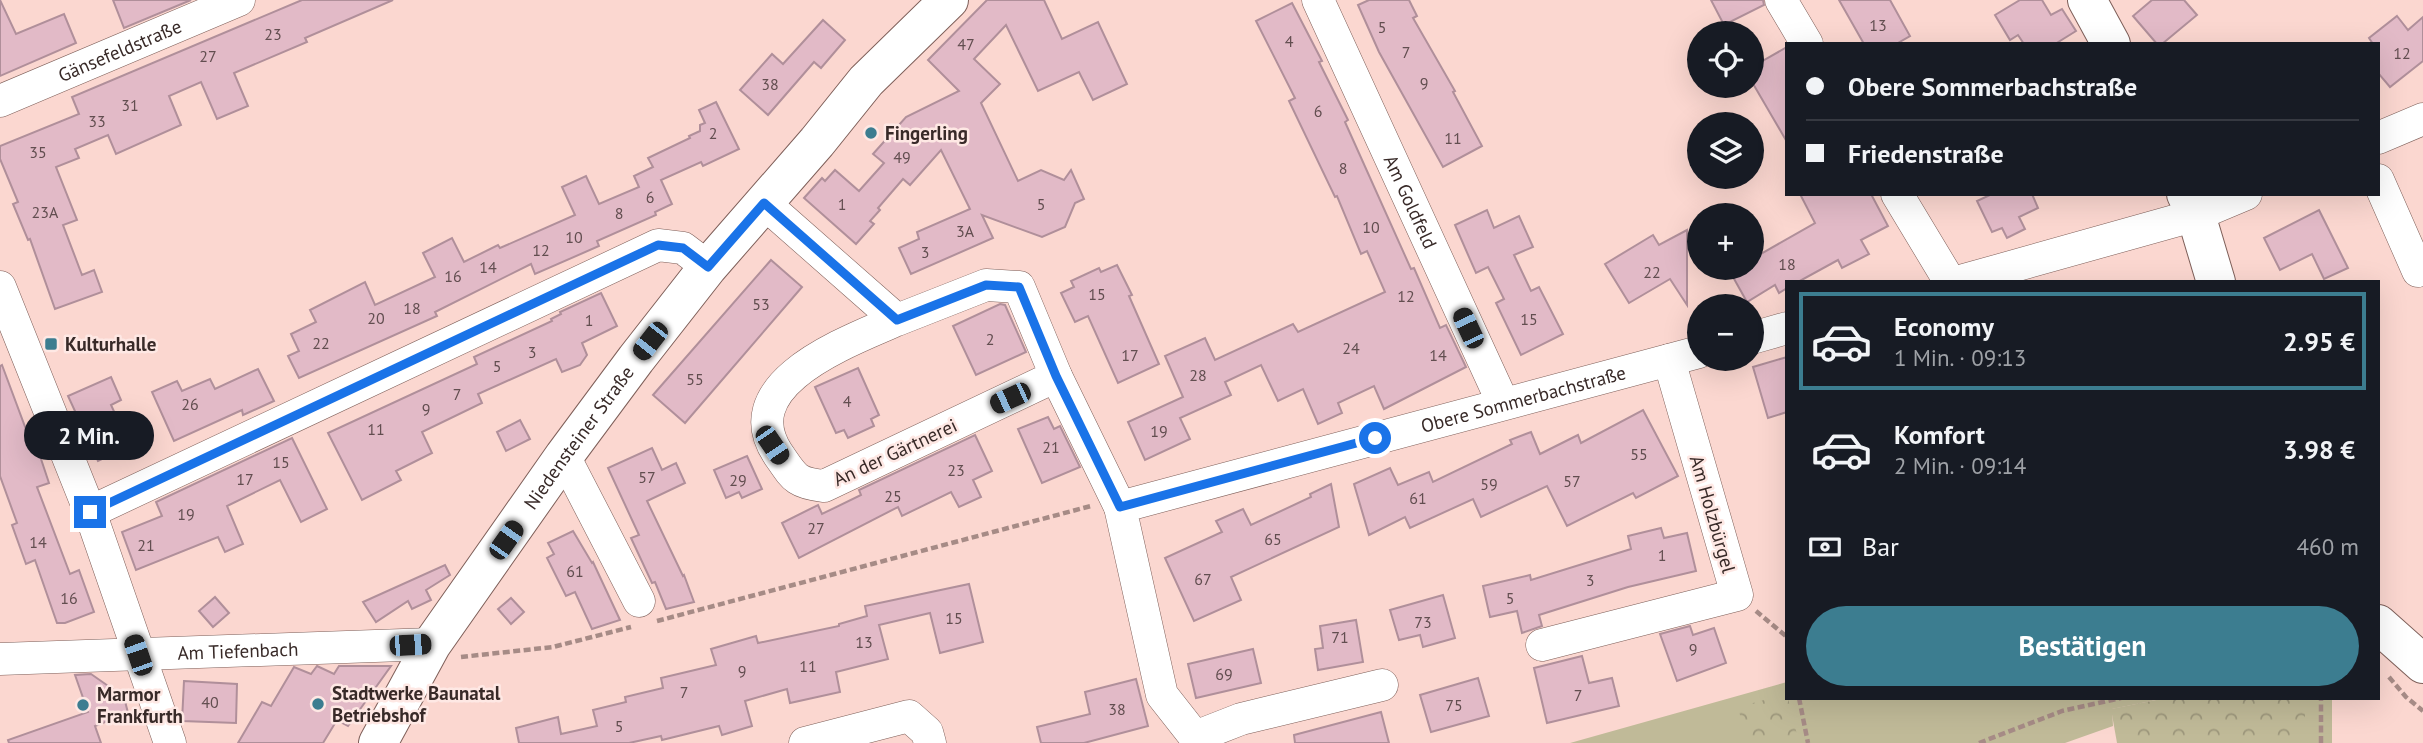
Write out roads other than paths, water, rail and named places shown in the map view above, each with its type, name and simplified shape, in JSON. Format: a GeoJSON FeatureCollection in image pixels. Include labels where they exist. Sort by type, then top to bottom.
{"type":"FeatureCollection","features":[{"type":"Feature","properties":{"kind":"main road","name":"Niedensteiner Straße"},"geometry":{"type":"LineString","coordinates":[[378,743],[432,644],[636,359],[708,267],[817,142],[866,81],[949,0]]}},
{"type":"Feature","properties":{"kind":"main road"},"geometry":{"type":"LineString","coordinates":[[2093,2],[2110,42]]}},
{"type":"Feature","properties":{"kind":"main road"},"geometry":{"type":"LineString","coordinates":[[2191,205],[2215,280]]}},
{"type":"Feature","properties":{"kind":"main road"},"geometry":{"type":"LineString","coordinates":[[2380,626],[2423,664]]}},
{"type":"Feature","properties":{"kind":"street","name":"Gänsefeldstraße"},"geometry":{"type":"LineString","coordinates":[[0,101],[239,0]]}},
{"type":"Feature","properties":{"kind":"street","name":"Am Goldfeld"},"geometry":{"type":"LineString","coordinates":[[1318,0],[1503,403]]}},
{"type":"Feature","properties":{"kind":"street"},"geometry":{"type":"LineString","coordinates":[[1781,0],[1806,42]]}},
{"type":"Feature","properties":{"kind":"street"},"geometry":{"type":"LineString","coordinates":[[2380,137],[2423,119]]}},
{"type":"Feature","properties":{"kind":"street"},"geometry":{"type":"LineString","coordinates":[[2380,185],[2418,271]]}},
{"type":"Feature","properties":{"kind":"street"},"geometry":{"type":"LineString","coordinates":[[1898,196],[1949,280]]}},
{"type":"Feature","properties":{"kind":"street"},"geometry":{"type":"LineString","coordinates":[[1963,280],[2191,205],[2236,196]]}},
{"type":"Feature","properties":{"kind":"street"},"geometry":{"type":"LineString","coordinates":[[764,203],[897,320]]}},
{"type":"Feature","properties":{"kind":"street"},"geometry":{"type":"LineString","coordinates":[[90,512],[658,245],[683,248],[708,267]]}},
{"type":"Feature","properties":{"kind":"street","name":"An der Gärtnerei"},"geometry":{"type":"LineString","coordinates":[[1056,376],[824,486],[803,484],[790,471],[772,445],[767,423],[772,398],[797,371],[824,353],[897,320],[986,285],[1019,287],[1056,376],[1120,507]]}},
{"type":"Feature","properties":{"kind":"street"},"geometry":{"type":"LineString","coordinates":[[0,287],[90,512],[170,743]]}},
{"type":"Feature","properties":{"kind":"street"},"geometry":{"type":"LineString","coordinates":[[1764,335],[1785,329]]}},
{"type":"Feature","properties":{"kind":"street","name":"Obere Sommerbachstraße"},"geometry":{"type":"LineString","coordinates":[[1120,507],[1687,355]]}},
{"type":"Feature","properties":{"kind":"street","name":"Am Holzbürgel"},"geometry":{"type":"LineString","coordinates":[[1542,645],[1737,595],[1669,360]]}},
{"type":"Feature","properties":{"kind":"street"},"geometry":{"type":"LineString","coordinates":[[564,456],[638,618]]}},
{"type":"Feature","properties":{"kind":"street"},"geometry":{"type":"LineString","coordinates":[[1120,507],[1162,695],[1195,737],[1241,719],[1382,685]]}},
{"type":"Feature","properties":{"kind":"street","name":"Am Tiefenbach"},"geometry":{"type":"LineString","coordinates":[[0,659],[432,644]]}},
{"type":"Feature","properties":{"kind":"street"},"geometry":{"type":"LineString","coordinates":[[805,743],[909,716],[927,732],[930,743]]}},
{"type":"Feature","properties":{"kind":"place","name":"Fingerling"},"geometry":{"type":"Point","coordinates":[871,133]}},
{"type":"Feature","properties":{"kind":"place","name":"Kulturhalle"},"geometry":{"type":"Point","coordinates":[51,344]}},
{"type":"Feature","properties":{"kind":"place","name":"Stadtwerke Baunatal Betriebshof"},"geometry":{"type":"Point","coordinates":[318,704]}},
{"type":"Feature","properties":{"kind":"place","name":"Marmor Frankfurth"},"geometry":{"type":"Point","coordinates":[83,705]}}]}
